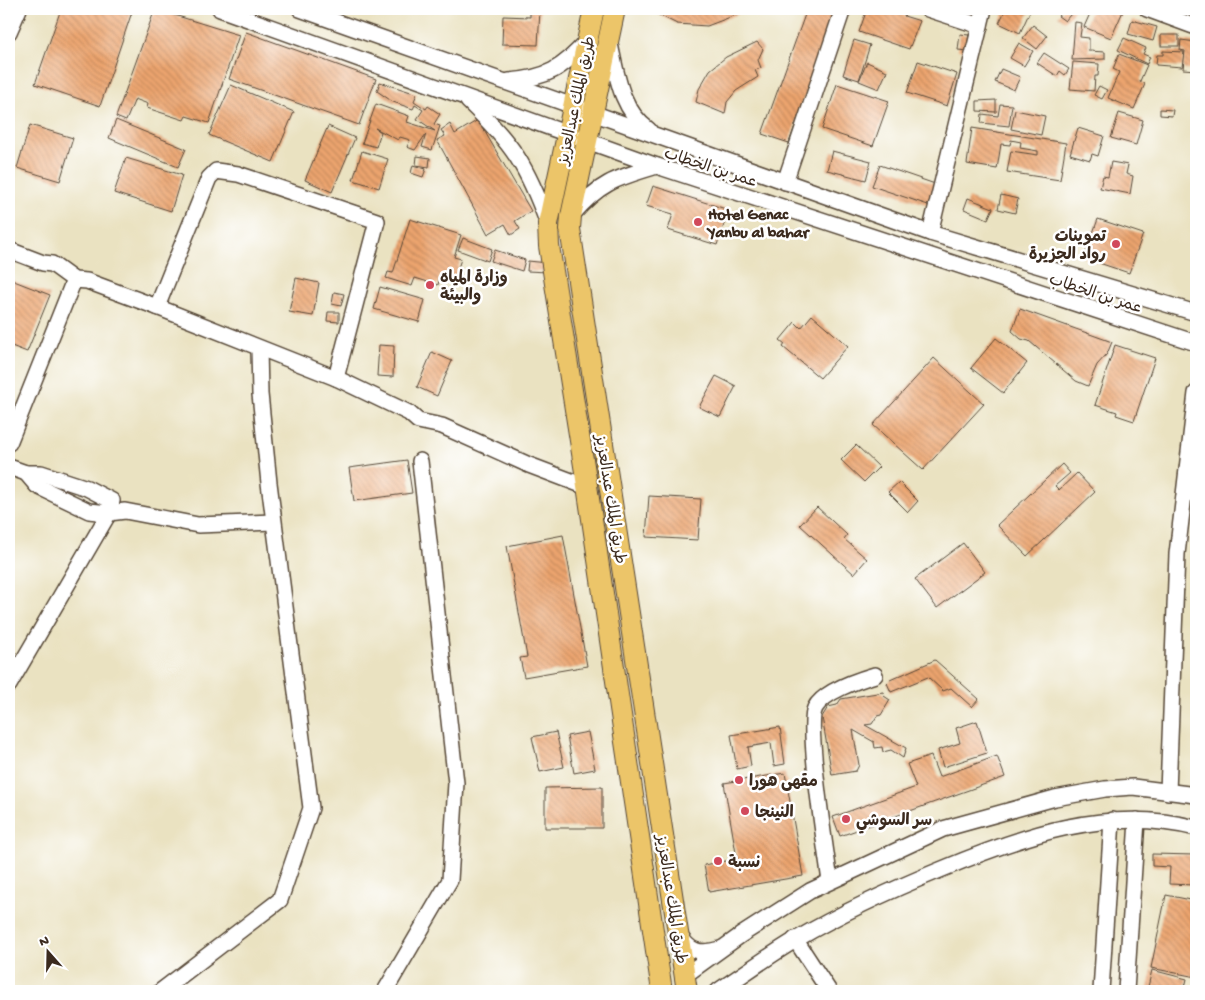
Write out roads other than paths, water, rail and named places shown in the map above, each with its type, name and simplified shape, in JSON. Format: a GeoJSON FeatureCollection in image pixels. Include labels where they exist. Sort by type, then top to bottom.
{"type":"FeatureCollection","features":[{"type":"Feature","properties":{"kind":"main road","name":"طريق الملك عبدالعزيز"},"geometry":{"type":"LineString","coordinates":[[594,9],[548,224],[549,246],[588,487],[662,991]]}},
{"type":"Feature","properties":{"kind":"main road","name":"طريق الملك عبدالعزيز"},"geometry":{"type":"LineString","coordinates":[[615,9],[571,216],[573,254],[686,984]]}},
{"type":"Feature","properties":{"kind":"main road"},"geometry":{"type":"LineString","coordinates":[[662,991],[686,984]]}},
{"type":"Feature","properties":{"kind":"street"},"geometry":{"type":"LineString","coordinates":[[9,32],[19,9]]}},
{"type":"Feature","properties":{"kind":"street","name":"عمر بن الخطاب"},"geometry":{"type":"LineString","coordinates":[[220,9],[657,166],[1196,343]]}},
{"type":"Feature","properties":{"kind":"street","name":"عمر بن الخطاب"},"geometry":{"type":"LineString","coordinates":[[300,9],[930,233],[1196,313]]}},
{"type":"Feature","properties":{"kind":"street"},"geometry":{"type":"LineString","coordinates":[[786,182],[843,9]]}},
{"type":"Feature","properties":{"kind":"street"},"geometry":{"type":"LineString","coordinates":[[928,9],[980,26]]}},
{"type":"Feature","properties":{"kind":"street"},"geometry":{"type":"LineString","coordinates":[[930,233],[984,9]]}},
{"type":"Feature","properties":{"kind":"street"},"geometry":{"type":"LineString","coordinates":[[1147,9],[1196,27]]}},
{"type":"Feature","properties":{"kind":"street"},"geometry":{"type":"LineString","coordinates":[[504,82],[529,80],[550,73],[571,59],[588,40]]}},
{"type":"Feature","properties":{"kind":"street"},"geometry":{"type":"LineString","coordinates":[[609,40],[624,98],[640,123],[661,138]]}},
{"type":"Feature","properties":{"kind":"street"},"geometry":{"type":"LineString","coordinates":[[463,97],[493,125],[518,154],[533,183],[548,224]]}},
{"type":"Feature","properties":{"kind":"street"},"geometry":{"type":"LineString","coordinates":[[571,216],[587,197],[602,185],[657,166]]}},
{"type":"Feature","properties":{"kind":"street"},"geometry":{"type":"LineString","coordinates":[[157,307],[208,178],[216,171],[238,174],[377,221],[336,378]]}},
{"type":"Feature","properties":{"kind":"street"},"geometry":{"type":"LineString","coordinates":[[9,250],[43,264],[52,264],[74,280],[87,281],[157,307],[336,378],[409,413],[418,421],[442,426],[529,465],[588,487]]}},
{"type":"Feature","properties":{"kind":"street"},"geometry":{"type":"LineString","coordinates":[[9,443],[74,280]]}},
{"type":"Feature","properties":{"kind":"street"},"geometry":{"type":"LineString","coordinates":[[161,991],[280,900],[311,808],[273,522],[260,394],[259,349]]}},
{"type":"Feature","properties":{"kind":"street"},"geometry":{"type":"LineString","coordinates":[[1168,792],[1177,554],[1196,393]]}},
{"type":"Feature","properties":{"kind":"street"},"geometry":{"type":"LineString","coordinates":[[385,991],[450,880],[456,783],[420,461]]}},
{"type":"Feature","properties":{"kind":"street"},"geometry":{"type":"LineString","coordinates":[[9,467],[26,474],[37,486],[89,511],[109,513],[125,510],[198,525],[273,522]]}},
{"type":"Feature","properties":{"kind":"street"},"geometry":{"type":"LineString","coordinates":[[9,685],[109,513]]}},
{"type":"Feature","properties":{"kind":"street"},"geometry":{"type":"LineString","coordinates":[[830,881],[814,746],[814,710],[821,701],[845,686],[875,675]]}},
{"type":"Feature","properties":{"kind":"street"},"geometry":{"type":"LineString","coordinates":[[686,984],[723,948],[810,891],[943,829],[1055,798],[1105,789],[1133,787],[1196,795]]}},
{"type":"Feature","properties":{"kind":"street"},"geometry":{"type":"LineString","coordinates":[[1101,991],[1112,820]]}},
{"type":"Feature","properties":{"kind":"street"},"geometry":{"type":"LineString","coordinates":[[718,991],[795,940],[857,905],[1007,842],[1076,825],[1112,820],[1160,821],[1196,828]]}},
{"type":"Feature","properties":{"kind":"street"},"geometry":{"type":"LineString","coordinates":[[1126,991],[1137,820]]}},
{"type":"Feature","properties":{"kind":"street"},"geometry":{"type":"LineString","coordinates":[[678,931],[684,944],[694,952],[708,953],[723,948]]}},
{"type":"Feature","properties":{"kind":"street"},"geometry":{"type":"LineString","coordinates":[[795,940],[829,991]]}},
{"type":"Feature","properties":{"kind":"place","name":"Hotel Genac Yanbu al bahar"},"geometry":{"type":"Point","coordinates":[698,222]}},
{"type":"Feature","properties":{"kind":"place","name":"تموينات رواد الجزيرة"},"geometry":{"type":"Point","coordinates":[1116,244]}},
{"type":"Feature","properties":{"kind":"place","name":"وزارة المياه والبيئة"},"geometry":{"type":"Point","coordinates":[430,285]}},
{"type":"Feature","properties":{"kind":"place","name":"مقهى هورا"},"geometry":{"type":"Point","coordinates":[739,780]}},
{"type":"Feature","properties":{"kind":"place","name":"النينجا"},"geometry":{"type":"Point","coordinates":[745,811]}},
{"type":"Feature","properties":{"kind":"place","name":"سر السوشي"},"geometry":{"type":"Point","coordinates":[846,819]}},
{"type":"Feature","properties":{"kind":"place","name":"نسبة"},"geometry":{"type":"Point","coordinates":[718,861]}}]}
